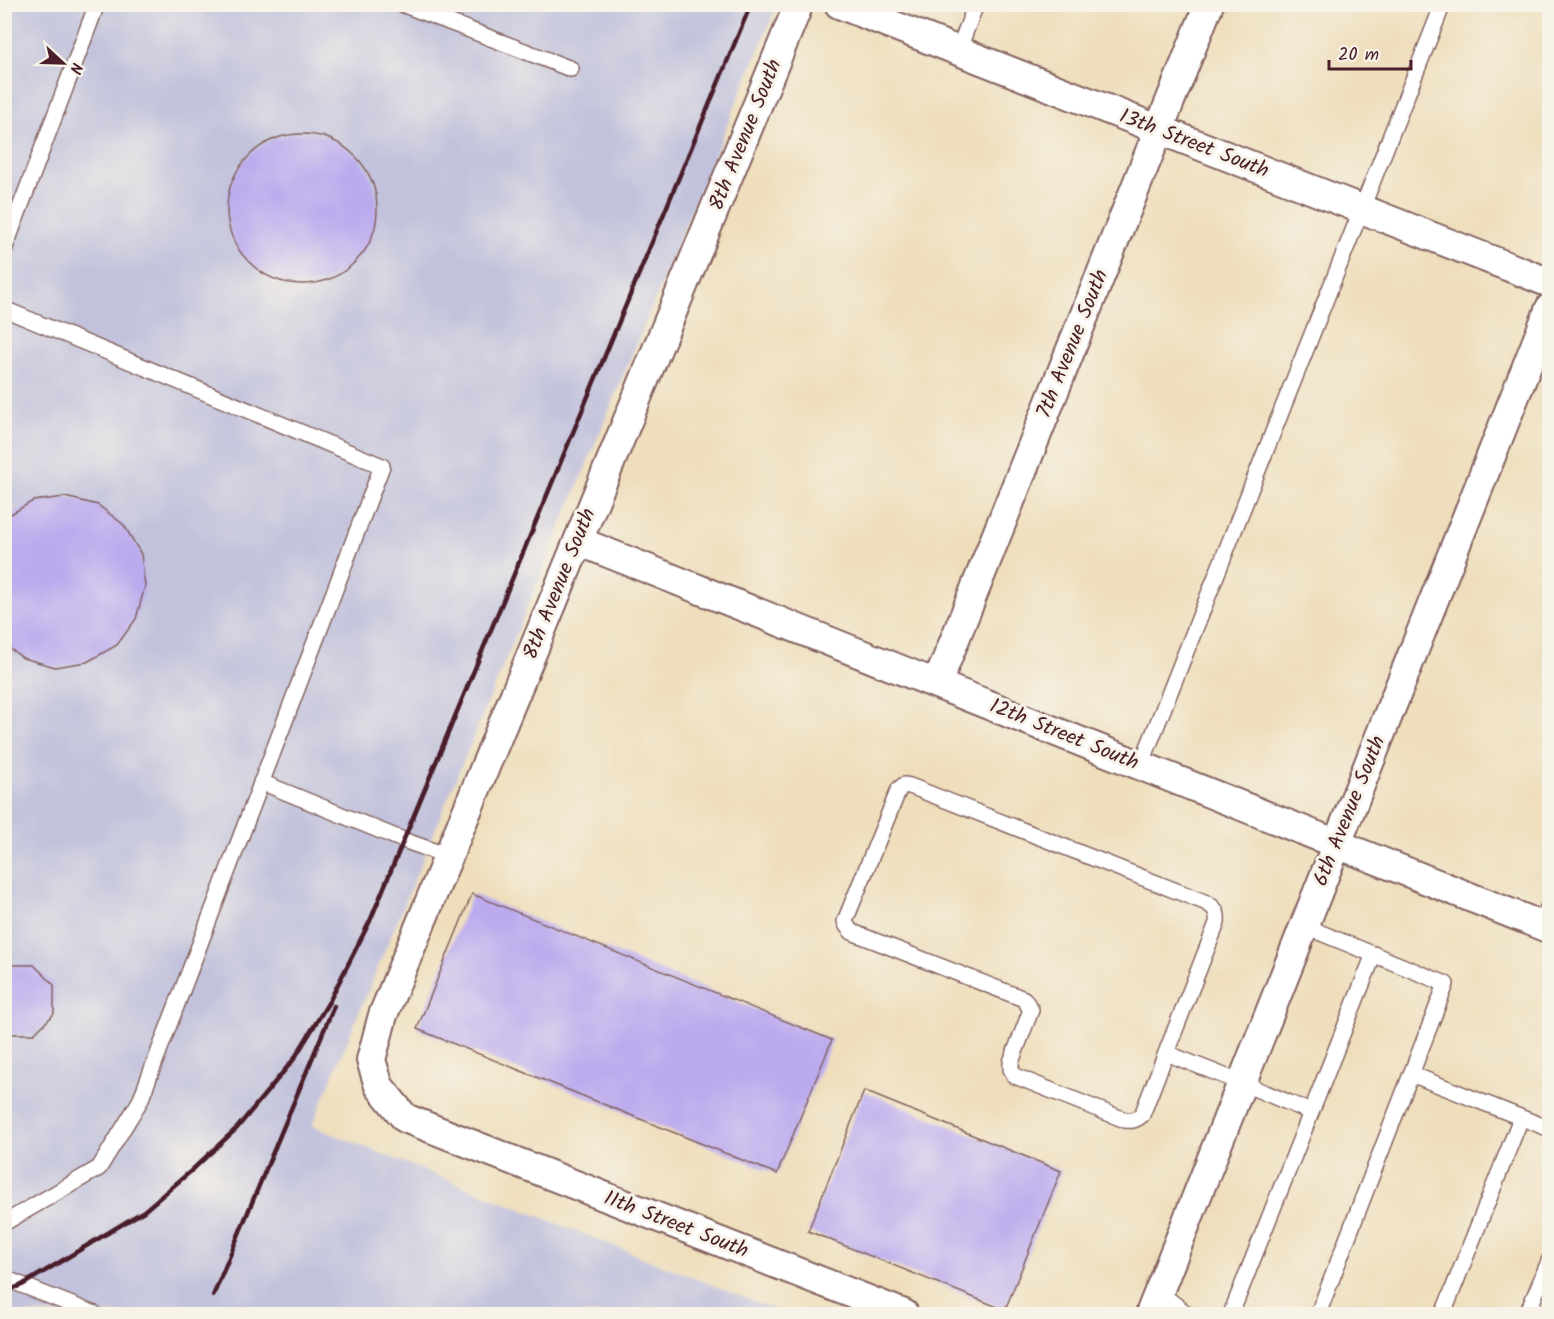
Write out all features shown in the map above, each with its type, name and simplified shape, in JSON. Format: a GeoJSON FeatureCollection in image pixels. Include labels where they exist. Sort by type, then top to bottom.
{"type":"FeatureCollection","features":[{"type":"Feature","properties":{"kind":"street","name":"8th Avenue South"},"geometry":{"type":"LineString","coordinates":[[447,1135],[405,1118],[380,1086],[371,1060],[383,1015],[799,4]]}},
{"type":"Feature","properties":{"kind":"street","name":"13th Street South"},"geometry":{"type":"LineString","coordinates":[[839,4],[1550,283]]}},
{"type":"Feature","properties":{"kind":"street","name":"7th Avenue South"},"geometry":{"type":"LineString","coordinates":[[937,684],[1209,4]]}},
{"type":"Feature","properties":{"kind":"street","name":"6th Avenue South"},"geometry":{"type":"LineString","coordinates":[[1154,1303],[1550,308]]}},
{"type":"Feature","properties":{"kind":"street","name":"12th Street South"},"geometry":{"type":"LineString","coordinates":[[578,541],[1337,844],[1547,919]]}},
{"type":"Feature","properties":{"kind":"street","name":"11th Street South"},"geometry":{"type":"LineString","coordinates":[[447,1135],[904,1314]]}},
{"type":"Feature","properties":{"kind":"lane"},"geometry":{"type":"LineString","coordinates":[[4,250],[97,4]]}},
{"type":"Feature","properties":{"kind":"lane"},"geometry":{"type":"LineString","coordinates":[[402,4],[571,69]]}},
{"type":"Feature","properties":{"kind":"lane"},"geometry":{"type":"LineString","coordinates":[[958,51],[976,4]]}},
{"type":"Feature","properties":{"kind":"lane"},"geometry":{"type":"LineString","coordinates":[[1141,765],[1443,4]]}},
{"type":"Feature","properties":{"kind":"lane"},"geometry":{"type":"LineString","coordinates":[[4,309],[382,466],[140,1101],[99,1168],[4,1223]]}},
{"type":"Feature","properties":{"kind":"lane"},"geometry":{"type":"LineString","coordinates":[[261,782],[448,856]]}},
{"type":"Feature","properties":{"kind":"lane"},"geometry":{"type":"LineString","coordinates":[[904,785],[910,786],[1215,908],[1218,915],[1217,923],[1166,1053],[1142,1115],[1132,1121],[1125,1120],[1014,1076],[1011,1062],[1031,1010],[1024,999],[852,932],[845,921],[899,789],[904,785]]}},
{"type":"Feature","properties":{"kind":"lane"},"geometry":{"type":"LineString","coordinates":[[1304,926],[1446,984],[1318,1314]]}},
{"type":"Feature","properties":{"kind":"lane"},"geometry":{"type":"LineString","coordinates":[[1231,1314],[1374,954]]}},
{"type":"Feature","properties":{"kind":"lane"},"geometry":{"type":"LineString","coordinates":[[1166,1053],[1311,1112]]}},
{"type":"Feature","properties":{"kind":"lane"},"geometry":{"type":"LineString","coordinates":[[1411,1074],[1550,1129]]}},
{"type":"Feature","properties":{"kind":"lane"},"geometry":{"type":"LineString","coordinates":[[1443,1314],[1521,1118]]}},
{"type":"Feature","properties":{"kind":"lane"},"geometry":{"type":"LineString","coordinates":[[1527,1314],[1550,1259]]}},
{"type":"Feature","properties":{"kind":"lane"},"geometry":{"type":"LineString","coordinates":[[4,1278],[94,1314]]}},
{"type":"Feature","properties":{"kind":"lane"},"geometry":{"type":"LineString","coordinates":[[1154,1303],[1186,1314]]}},
{"type":"Feature","properties":{"kind":"shaded area"},"geometry":{"type":"Polygon","coordinates":[[[5,5],[777,5],[312,1126],[785,1314],[5,1314],[5,5]]]}},
{"type":"Feature","properties":{"kind":"building"},"geometry":{"type":"Polygon","coordinates":[[[302,134],[317,135],[331,140],[355,156],[371,180],[376,194],[376,224],[371,238],[355,262],[331,278],[317,283],[302,284],[287,283],[273,278],[249,262],[233,238],[228,224],[227,209],[228,194],[233,180],[249,156],[273,140],[287,135],[302,134]]]}},
{"type":"Feature","properties":{"kind":"building"},"geometry":{"type":"Polygon","coordinates":[[[65,497],[98,505],[124,525],[141,554],[145,586],[136,619],[117,645],[87,662],[55,667],[23,658],[4,644],[4,518],[33,501],[65,497]]]}},
{"type":"Feature","properties":{"kind":"building"},"geometry":{"type":"Polygon","coordinates":[[[472,894],[832,1040],[777,1174],[417,1029],[472,894]]]}},
{"type":"Feature","properties":{"kind":"building"},"geometry":{"type":"Polygon","coordinates":[[[5,965],[34,965],[54,985],[54,1014],[34,1034],[4,1033],[5,965]]]}},
{"type":"Feature","properties":{"kind":"building"},"geometry":{"type":"Polygon","coordinates":[[[4,1083],[9,1088],[9,1117],[4,1122],[4,1083]]]}},
{"type":"Feature","properties":{"kind":"building"},"geometry":{"type":"Polygon","coordinates":[[[864,1091],[1061,1171],[1005,1310],[808,1231],[864,1091]]]}},
{"type":"Feature","properties":{"kind":"railway"},"geometry":{"type":"LineString","coordinates":[[4,1292],[22,1285],[144,1211],[191,1171],[237,1128],[294,1059],[330,1000],[370,921],[751,4]]}},
{"type":"Feature","properties":{"kind":"railway"},"geometry":{"type":"LineString","coordinates":[[213,1296],[334,1006]]}}]}
